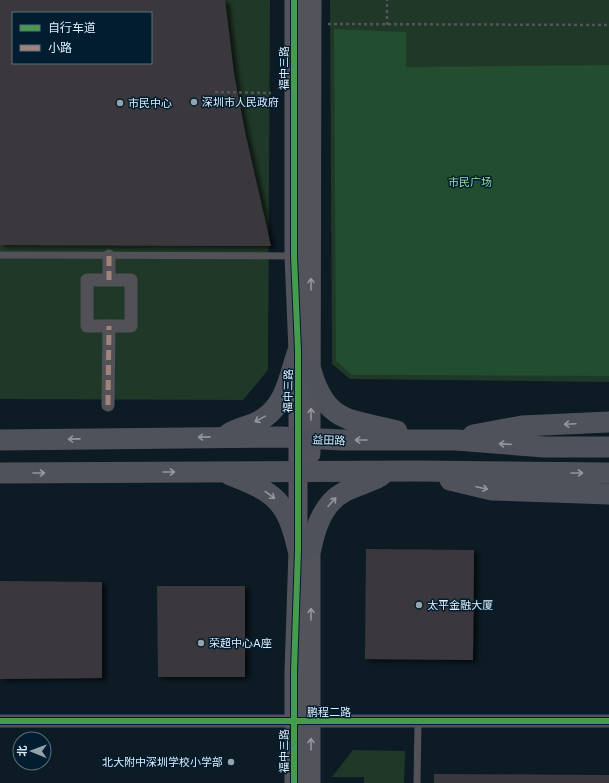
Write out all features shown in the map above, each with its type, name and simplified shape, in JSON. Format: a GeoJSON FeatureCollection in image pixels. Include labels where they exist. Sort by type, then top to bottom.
{"type":"FeatureCollection","features":[{"type":"Feature","properties":{"kind":"main road"},"geometry":{"type":"LineString","coordinates":[[224,437],[236,429],[263,418],[279,403],[287,388],[298,351]]}},
{"type":"Feature","properties":{"kind":"main road"},"geometry":{"type":"LineString","coordinates":[[311,370],[316,389],[334,412],[346,419],[398,432],[424,441]]}},
{"type":"Feature","properties":{"kind":"main road"},"geometry":{"type":"LineString","coordinates":[[456,440],[485,432],[522,426],[609,422]]}},
{"type":"Feature","properties":{"kind":"main road","name":"益田路"},"geometry":{"type":"LineString","coordinates":[[0,440],[224,437],[424,441],[456,440],[544,447],[609,447]]}},
{"type":"Feature","properties":{"kind":"main road"},"geometry":{"type":"LineString","coordinates":[[417,471],[492,490],[609,494]]}},
{"type":"Feature","properties":{"kind":"main road"},"geometry":{"type":"LineString","coordinates":[[0,473],[417,471],[609,473]]}},
{"type":"Feature","properties":{"kind":"main road"},"geometry":{"type":"LineString","coordinates":[[222,472],[257,486],[274,497],[281,504],[304,550]]}},
{"type":"Feature","properties":{"kind":"main road"},"geometry":{"type":"LineString","coordinates":[[304,550],[314,533],[322,514],[333,499],[344,492],[371,482],[386,472]]}},
{"type":"Feature","properties":{"kind":"street","name":"福中三路"},"geometry":{"type":"LineString","coordinates":[[294,0],[294,256],[304,439],[302,722],[294,783]]}},
{"type":"Feature","properties":{"kind":"street","name":"福中三路"},"geometry":{"type":"LineString","coordinates":[[304,439],[311,370],[312,0]]}},
{"type":"Feature","properties":{"kind":"street"},"geometry":{"type":"LineString","coordinates":[[109,256],[109,280]]}},
{"type":"Feature","properties":{"kind":"street"},"geometry":{"type":"LineString","coordinates":[[87,280],[131,280],[131,326],[108,326],[87,326],[87,280]]}},
{"type":"Feature","properties":{"kind":"street"},"geometry":{"type":"LineString","coordinates":[[108,326],[108,405]]}},
{"type":"Feature","properties":{"kind":"street","name":"鹏程二路"},"geometry":{"type":"LineString","coordinates":[[0,721],[609,721]]}},
{"type":"Feature","properties":{"kind":"street","name":"福中三路"},"geometry":{"type":"LineString","coordinates":[[302,722],[311,783]]}},
{"type":"Feature","properties":{"kind":"lane"},"geometry":{"type":"LineString","coordinates":[[0,255],[294,256]]}},
{"type":"Feature","properties":{"kind":"lane"},"geometry":{"type":"LineString","coordinates":[[417,783],[418,722]]}},
{"type":"Feature","properties":{"kind":"path"},"geometry":{"type":"LineString","coordinates":[[387,0],[387,24]]}},
{"type":"Feature","properties":{"kind":"path"},"geometry":{"type":"LineString","coordinates":[[324,24],[609,25]]}},
{"type":"Feature","properties":{"kind":"path"},"geometry":{"type":"LineString","coordinates":[[215,92],[271,93]]}},
{"type":"Feature","properties":{"kind":"green space"},"geometry":{"type":"Polygon","coordinates":[[[0,0],[270,0],[268,370],[243,400],[0,399],[0,0]]]}},
{"type":"Feature","properties":{"kind":"green space","name":"市民广场"},"geometry":{"type":"Polygon","coordinates":[[[330,0],[609,0],[609,382],[350,379],[332,364],[330,0]]]}},
{"type":"Feature","properties":{"kind":"green space","name":"市民广场"},"geometry":{"type":"Polygon","coordinates":[[[334,29],[406,32],[406,67],[609,65],[609,376],[352,375],[336,361],[334,29]]]}},
{"type":"Feature","properties":{"kind":"green space"},"geometry":{"type":"Polygon","coordinates":[[[353,750],[405,751],[404,783],[364,783],[364,777],[332,777],[353,750]]]}},
{"type":"Feature","properties":{"kind":"building","name":"市民中心"},"geometry":{"type":"Polygon","coordinates":[[[0,0],[225,0],[234,74],[245,132],[271,246],[0,245],[0,0]]]}},
{"type":"Feature","properties":{"kind":"building","name":"太平金融大厦"},"geometry":{"type":"Polygon","coordinates":[[[366,549],[474,550],[473,660],[365,659],[366,549]]]}},
{"type":"Feature","properties":{"kind":"building"},"geometry":{"type":"Polygon","coordinates":[[[0,581],[102,582],[102,678],[0,679],[0,581]]]}},
{"type":"Feature","properties":{"kind":"building","name":"荣超中心A座"},"geometry":{"type":"Polygon","coordinates":[[[157,586],[245,586],[245,677],[158,677],[157,586]]]}},
{"type":"Feature","properties":{"kind":"building"},"geometry":{"type":"Polygon","coordinates":[[[434,774],[609,775],[609,783],[434,783],[434,774]]]}},
{"type":"Feature","properties":{"kind":"marked path"},"geometry":{"type":"LineString","coordinates":[[109,256],[109,280]]}},
{"type":"Feature","properties":{"kind":"marked path"},"geometry":{"type":"LineString","coordinates":[[108,405],[109,326]]}},
{"type":"Feature","properties":{"kind":"cycle path"},"geometry":{"type":"LineString","coordinates":[[294,0],[294,256],[298,351],[298,550],[294,672],[294,783]]}},
{"type":"Feature","properties":{"kind":"cycle path"},"geometry":{"type":"LineString","coordinates":[[0,721],[609,721]]}},
{"type":"Feature","properties":{"kind":"place","name":"深圳市人民政府"},"geometry":{"type":"Point","coordinates":[194,102]}},
{"type":"Feature","properties":{"kind":"place","name":"市民中心"},"geometry":{"type":"Point","coordinates":[120,103]}},
{"type":"Feature","properties":{"kind":"place","name":"太平金融大厦"},"geometry":{"type":"Point","coordinates":[419,605]}},
{"type":"Feature","properties":{"kind":"place","name":"荣超中心A座"},"geometry":{"type":"Point","coordinates":[201,643]}},
{"type":"Feature","properties":{"kind":"place","name":"北大附中深圳学校小学部"},"geometry":{"type":"Point","coordinates":[231,762]}}]}
